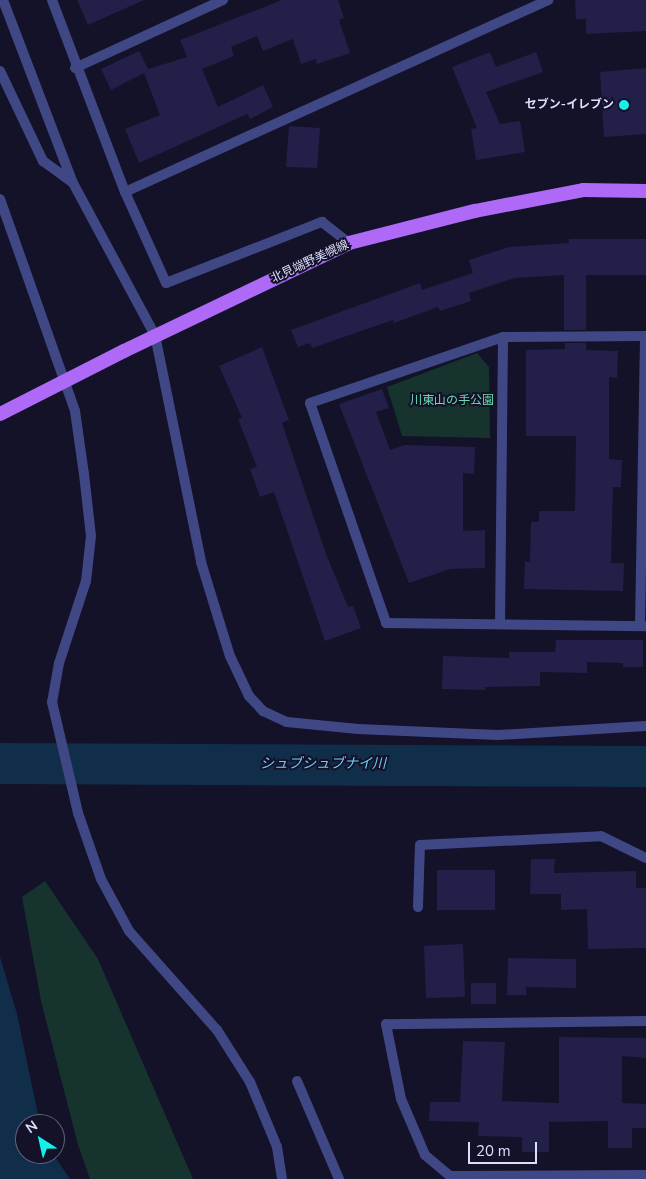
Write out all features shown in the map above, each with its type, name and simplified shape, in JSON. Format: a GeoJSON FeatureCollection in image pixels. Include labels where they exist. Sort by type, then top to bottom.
{"type":"FeatureCollection","features":[{"type":"Feature","properties":{"kind":"main road","name":"北見端野美幌線"},"geometry":{"type":"LineString","coordinates":[[0,414],[124,351],[350,243],[475,211],[583,190],[646,191]]}},
{"type":"Feature","properties":{"kind":"street"},"geometry":{"type":"LineString","coordinates":[[3,0],[73,182],[155,336],[202,562],[230,656],[250,696],[263,711],[287,722],[376,730],[498,735],[646,726]]}},
{"type":"Feature","properties":{"kind":"street"},"geometry":{"type":"LineString","coordinates":[[52,0],[75,68],[125,192],[166,283],[322,222],[350,243]]}},
{"type":"Feature","properties":{"kind":"street"},"geometry":{"type":"LineString","coordinates":[[75,68],[223,0]]}},
{"type":"Feature","properties":{"kind":"street"},"geometry":{"type":"LineString","coordinates":[[125,192],[549,0]]}},
{"type":"Feature","properties":{"kind":"street"},"geometry":{"type":"LineString","coordinates":[[0,71],[43,161],[73,182]]}},
{"type":"Feature","properties":{"kind":"street"},"geometry":{"type":"LineString","coordinates":[[0,199],[75,411],[91,536],[86,581],[59,663],[52,702],[60,745],[78,813],[101,879],[130,931],[217,1030],[250,1082],[276,1147],[282,1179]]}},
{"type":"Feature","properties":{"kind":"street"},"geometry":{"type":"LineString","coordinates":[[645,336],[643,626],[386,623],[310,403],[503,337],[645,336]]}},
{"type":"Feature","properties":{"kind":"street"},"geometry":{"type":"LineString","coordinates":[[500,624],[503,337]]}},
{"type":"Feature","properties":{"kind":"street"},"geometry":{"type":"LineString","coordinates":[[418,907],[420,845],[601,836],[646,858]]}},
{"type":"Feature","properties":{"kind":"street"},"geometry":{"type":"LineString","coordinates":[[646,1021],[386,1024],[401,1099],[425,1155],[450,1176],[646,1175]]}},
{"type":"Feature","properties":{"kind":"street"},"geometry":{"type":"LineString","coordinates":[[297,1080],[339,1179]]}},
{"type":"Feature","properties":{"kind":"green space","name":"川東山の手公園"},"geometry":{"type":"Polygon","coordinates":[[[477,353],[489,367],[490,438],[402,436],[387,387],[477,353]]]}},
{"type":"Feature","properties":{"kind":"green space"},"geometry":{"type":"Polygon","coordinates":[[[45,881],[98,959],[193,1179],[90,1179],[78,1145],[41,1001],[22,897],[45,881]]]}},
{"type":"Feature","properties":{"kind":"water"},"geometry":{"type":"Polygon","coordinates":[[[0,957],[17,1014],[38,1114],[15,1114],[15,1164],[60,1164],[70,1179],[0,1179],[0,957]]]}},
{"type":"Feature","properties":{"kind":"building"},"geometry":{"type":"Polygon","coordinates":[[[77,0],[144,0],[88,25],[77,0]]]}},
{"type":"Feature","properties":{"kind":"building"},"geometry":{"type":"Polygon","coordinates":[[[282,0],[338,0],[344,18],[339,20],[350,53],[317,64],[316,59],[301,64],[293,39],[263,51],[257,36],[231,47],[234,56],[202,69],[218,107],[263,85],[273,107],[250,119],[247,114],[139,163],[125,129],[160,115],[144,73],[111,90],[101,69],[139,51],[148,69],[187,57],[180,40],[282,0]]]}},
{"type":"Feature","properties":{"kind":"building"},"geometry":{"type":"Polygon","coordinates":[[[575,0],[646,0],[646,31],[586,34],[586,19],[576,19],[575,0]]]}},
{"type":"Feature","properties":{"kind":"building"},"geometry":{"type":"Polygon","coordinates":[[[490,52],[496,67],[536,52],[543,72],[486,92],[500,124],[520,121],[525,152],[476,160],[471,129],[477,128],[452,67],[490,52]]]}},
{"type":"Feature","properties":{"kind":"building","name":"セブン-イレブン"},"geometry":{"type":"Polygon","coordinates":[[[646,68],[646,134],[604,137],[600,72],[646,68]]]}},
{"type":"Feature","properties":{"kind":"building"},"geometry":{"type":"Polygon","coordinates":[[[289,126],[320,128],[317,168],[286,167],[289,126]]]}},
{"type":"Feature","properties":{"kind":"building"},"geometry":{"type":"Polygon","coordinates":[[[569,239],[646,239],[646,275],[586,275],[586,330],[564,330],[564,275],[514,278],[469,293],[471,301],[440,311],[438,307],[394,323],[393,320],[312,348],[310,343],[298,347],[291,330],[420,283],[422,290],[473,273],[469,260],[509,247],[569,243],[569,239]]]}},
{"type":"Feature","properties":{"kind":"building"},"geometry":{"type":"Polygon","coordinates":[[[565,343],[586,343],[586,350],[618,351],[617,378],[609,377],[609,459],[622,460],[621,487],[613,487],[611,563],[624,563],[623,591],[524,589],[525,562],[530,562],[531,522],[539,522],[539,511],[575,511],[576,436],[526,436],[526,350],[565,349],[565,343]]]}},
{"type":"Feature","properties":{"kind":"building"},"geometry":{"type":"Polygon","coordinates":[[[262,347],[289,420],[282,423],[326,554],[348,607],[353,606],[361,628],[325,641],[274,492],[260,497],[250,469],[257,467],[238,419],[242,418],[219,366],[262,347]]]}},
{"type":"Feature","properties":{"kind":"building"},"geometry":{"type":"Polygon","coordinates":[[[382,389],[389,408],[376,412],[390,450],[405,445],[475,447],[474,474],[463,473],[463,531],[485,530],[485,568],[450,569],[409,583],[339,404],[382,389]]]}},
{"type":"Feature","properties":{"kind":"building"},"geometry":{"type":"Polygon","coordinates":[[[556,640],[643,640],[643,667],[623,667],[623,663],[587,662],[587,673],[540,672],[540,686],[485,687],[485,690],[442,689],[443,656],[509,658],[509,652],[555,652],[556,640]]]}},
{"type":"Feature","properties":{"kind":"building"},"geometry":{"type":"Polygon","coordinates":[[[531,859],[555,859],[554,873],[636,871],[636,888],[646,888],[646,948],[588,949],[587,909],[561,910],[561,894],[530,894],[531,859]]]}},
{"type":"Feature","properties":{"kind":"building"},"geometry":{"type":"Polygon","coordinates":[[[437,870],[495,870],[495,910],[437,910],[437,870]]]}},
{"type":"Feature","properties":{"kind":"building"},"geometry":{"type":"Polygon","coordinates":[[[463,944],[465,997],[426,998],[424,946],[463,944]]]}},
{"type":"Feature","properties":{"kind":"building"},"geometry":{"type":"Polygon","coordinates":[[[508,958],[576,959],[576,988],[526,987],[526,995],[507,995],[508,958]]]}},
{"type":"Feature","properties":{"kind":"building"},"geometry":{"type":"Polygon","coordinates":[[[471,983],[496,983],[496,1004],[471,1004],[471,983]]]}},
{"type":"Feature","properties":{"kind":"building"},"geometry":{"type":"Polygon","coordinates":[[[559,1037],[646,1038],[646,1058],[622,1056],[622,1103],[646,1104],[646,1128],[632,1128],[632,1148],[608,1148],[608,1121],[549,1122],[549,1152],[522,1152],[522,1137],[478,1136],[479,1122],[429,1121],[430,1102],[460,1102],[463,1041],[505,1042],[502,1101],[559,1103],[559,1037]]]}},
{"type":"Feature","properties":{"kind":"waterway","name":"シュブシュブナイ川"},"geometry":{"type":"LineString","coordinates":[[0,763],[646,766]]}},
{"type":"Feature","properties":{"kind":"place","name":"セブン-イレブン"},"geometry":{"type":"Point","coordinates":[624,105]}}]}
